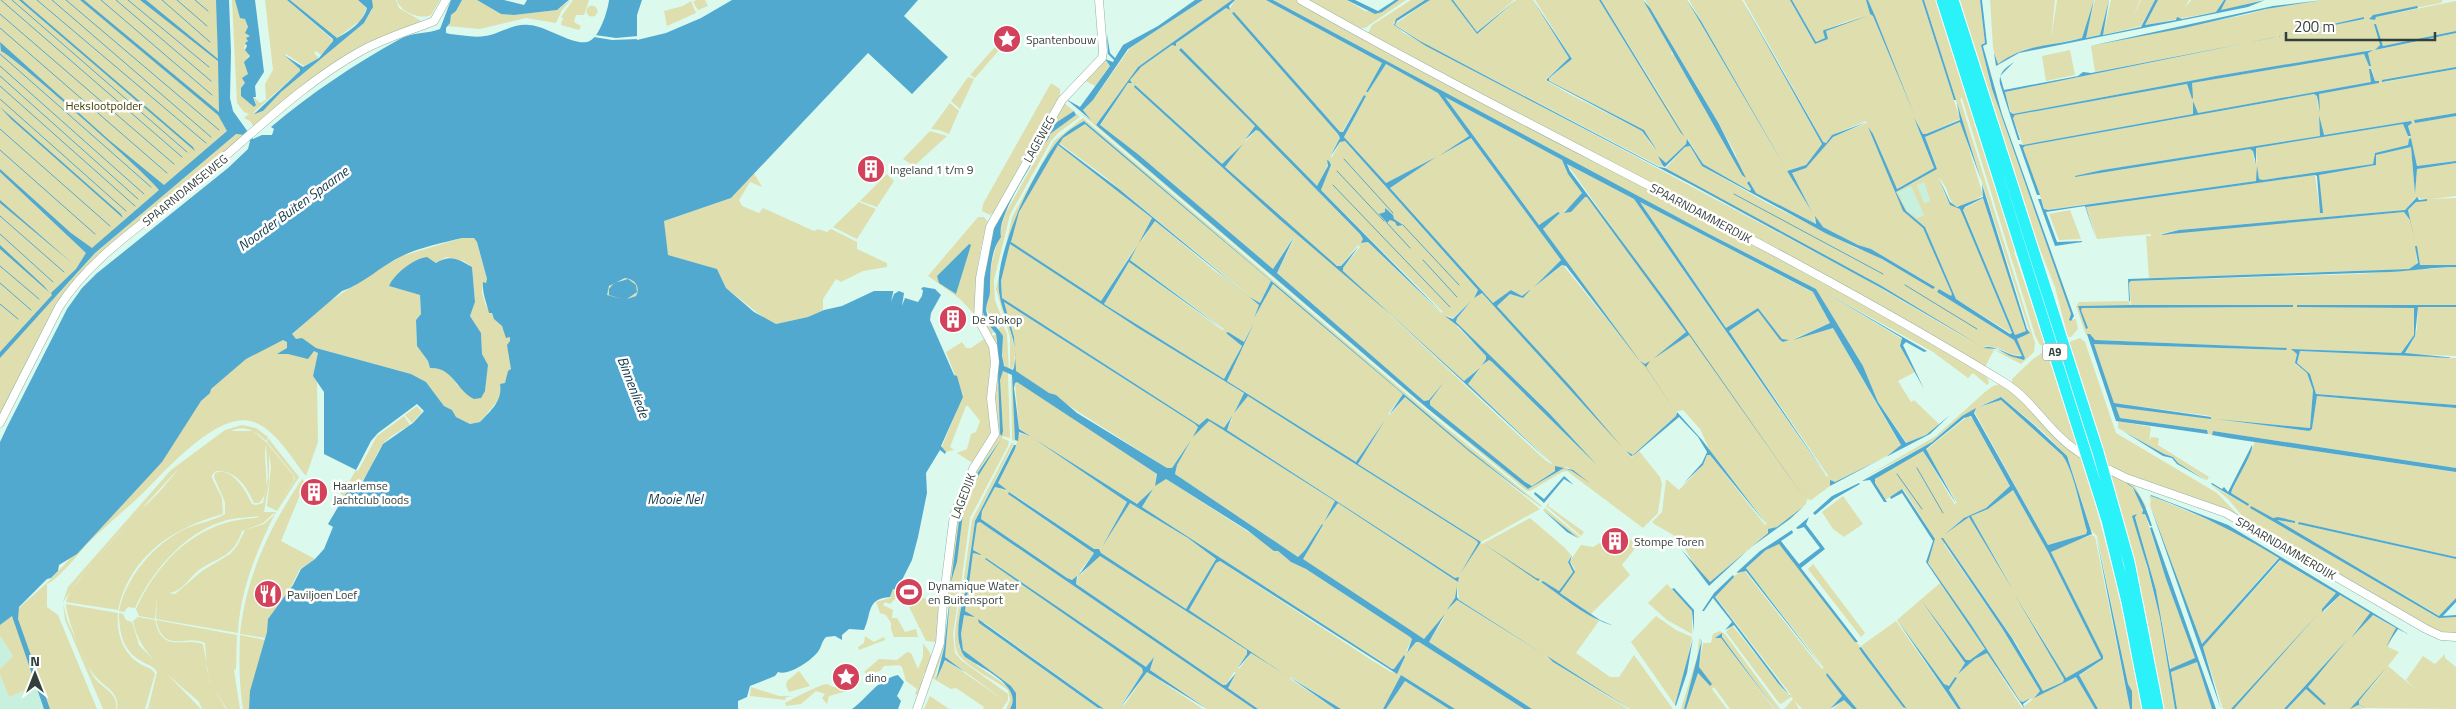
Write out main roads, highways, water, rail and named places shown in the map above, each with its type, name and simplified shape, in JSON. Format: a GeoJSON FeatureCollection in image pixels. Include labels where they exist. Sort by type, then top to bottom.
{"type":"FeatureCollection","features":[{"type":"Feature","properties":{"kind":"highway","name":"A9"},"geometry":{"type":"LineString","coordinates":[[1942,0],[2107,520],[2127,602],[2148,709]]}},
{"type":"Feature","properties":{"kind":"highway","name":"A9"},"geometry":{"type":"LineString","coordinates":[[1953,0],[2098,452],[2129,562],[2158,709]]}},
{"type":"Feature","properties":{"kind":"water"},"geometry":{"type":"Polygon","coordinates":[[[19,0],[22,0],[193,147],[195,151],[19,0]]]}},
{"type":"Feature","properties":{"kind":"water"},"geometry":{"type":"Polygon","coordinates":[[[80,0],[84,0],[219,112],[218,61],[140,0],[146,0],[218,59],[216,0],[229,0],[230,98],[233,111],[253,139],[262,135],[272,135],[274,129],[271,127],[286,114],[350,69],[383,49],[405,37],[440,29],[451,0],[462,0],[456,11],[451,15],[446,33],[481,37],[512,27],[529,25],[543,28],[574,41],[587,42],[599,30],[605,17],[609,0],[642,0],[637,15],[637,40],[666,33],[701,18],[732,0],[918,0],[904,16],[948,57],[912,94],[868,53],[731,198],[664,221],[668,255],[717,269],[726,288],[754,312],[776,324],[808,317],[824,310],[842,306],[874,291],[902,291],[914,296],[923,287],[935,289],[941,295],[931,313],[930,320],[954,375],[957,376],[963,397],[941,446],[946,452],[945,454],[940,450],[926,473],[927,493],[918,537],[912,560],[897,590],[893,589],[890,597],[882,598],[873,604],[864,630],[849,629],[842,635],[842,640],[835,636],[826,637],[818,652],[804,664],[787,672],[778,672],[775,676],[750,686],[747,697],[738,701],[738,709],[249,709],[250,691],[267,632],[268,619],[293,585],[301,569],[315,559],[324,549],[333,527],[328,524],[348,490],[351,487],[356,488],[362,483],[383,444],[413,423],[424,411],[417,404],[378,433],[371,441],[356,470],[324,454],[324,392],[313,376],[318,353],[314,351],[308,359],[288,354],[277,354],[287,348],[287,342],[283,340],[246,359],[211,389],[210,393],[201,401],[162,462],[77,554],[59,565],[58,571],[51,578],[47,579],[19,607],[18,619],[50,709],[44,709],[12,616],[0,625],[0,442],[67,309],[82,288],[96,274],[228,168],[248,149],[250,141],[245,135],[236,134],[95,253],[0,358],[0,352],[52,295],[51,293],[76,269],[86,253],[0,172],[0,169],[71,233],[92,248],[159,190],[83,119],[1,51],[0,42],[109,140],[164,185],[227,131],[218,115],[80,0]],[[462,238],[432,246],[394,260],[357,284],[342,291],[292,334],[296,339],[302,338],[316,348],[411,374],[426,382],[444,406],[452,410],[456,417],[470,424],[480,422],[498,401],[500,384],[505,383],[508,371],[511,369],[507,345],[510,337],[506,338],[502,326],[494,319],[492,313],[489,313],[483,286],[483,282],[486,283],[487,279],[477,242],[474,238],[462,238]],[[625,278],[616,282],[628,279],[636,285],[637,292],[627,299],[636,296],[638,290],[636,284],[632,280],[625,278]],[[613,284],[609,286],[607,295],[622,299],[609,295],[609,289],[613,284]]]}},
{"type":"Feature","properties":{"kind":"water"},"geometry":{"type":"Polygon","coordinates":[[[235,0],[255,0],[264,72],[255,86],[256,97],[253,97],[256,105],[254,107],[241,96],[241,88],[245,83],[242,78],[248,74],[244,62],[250,56],[245,50],[247,46],[245,43],[248,41],[246,38],[250,36],[245,33],[248,27],[245,19],[240,18],[235,0]]]}},
{"type":"Feature","properties":{"kind":"water"},"geometry":{"type":"Polygon","coordinates":[[[287,0],[290,0],[337,38],[355,26],[363,17],[367,8],[358,0],[372,0],[373,7],[364,23],[281,92],[263,111],[254,114],[300,71],[284,55],[303,67],[319,58],[333,41],[287,0]]]}},
{"type":"Feature","properties":{"kind":"water"},"geometry":{"type":"Polygon","coordinates":[[[477,0],[504,0],[524,5],[527,0],[569,0],[557,10],[514,15],[501,14],[477,0]]]}},
{"type":"Feature","properties":{"kind":"water"},"geometry":{"type":"Polygon","coordinates":[[[1195,0],[1203,0],[1128,49],[1093,100],[1083,110],[1091,120],[1066,99],[1080,107],[1110,66],[1105,59],[1113,62],[1114,60],[1108,54],[1107,34],[1110,53],[1115,58],[1123,45],[1158,26],[1195,0]]]}},
{"type":"Feature","properties":{"kind":"water"},"geometry":{"type":"Polygon","coordinates":[[[1232,0],[1235,0],[1229,6],[1230,10],[1226,8],[1176,43],[1176,46],[1172,45],[1141,67],[1130,80],[1132,83],[1128,83],[1100,125],[1139,155],[1273,269],[1294,237],[1277,273],[1424,401],[1429,400],[1444,382],[1430,401],[1430,405],[1525,482],[1532,486],[1555,471],[1555,466],[1564,468],[1528,489],[1427,408],[1096,125],[1138,67],[1232,0]]]}},
{"type":"Feature","properties":{"kind":"water"},"geometry":{"type":"Polygon","coordinates":[[[1266,0],[1273,0],[1711,235],[1816,289],[1863,366],[1878,402],[1906,443],[1926,435],[1950,415],[1930,434],[1886,457],[1901,445],[1833,328],[1793,340],[1830,323],[1813,292],[1640,202],[1726,328],[1758,308],[1782,339],[1789,340],[1783,342],[1780,340],[1758,311],[1729,331],[1828,478],[1634,199],[1567,164],[1570,171],[1670,306],[1803,496],[1689,335],[1653,359],[1686,332],[1587,197],[1571,212],[1564,213],[1582,193],[1568,174],[1562,160],[1445,97],[1539,225],[1558,212],[1560,213],[1543,229],[1640,361],[1566,266],[1562,265],[1534,287],[1561,260],[1471,138],[1439,156],[1469,136],[1438,93],[1386,64],[1368,92],[1366,92],[1382,63],[1266,0]]]}},
{"type":"Feature","properties":{"kind":"water"},"geometry":{"type":"Polygon","coordinates":[[[1347,0],[1355,0],[1378,11],[1395,0],[1399,0],[1382,12],[1375,14],[1347,0]]]}},
{"type":"Feature","properties":{"kind":"water"},"geometry":{"type":"Polygon","coordinates":[[[1425,0],[1430,0],[1397,21],[1395,25],[1420,41],[1659,167],[1665,168],[1880,285],[1979,345],[1883,289],[1692,185],[1426,46],[1394,25],[1396,19],[1425,0]]]}},
{"type":"Feature","properties":{"kind":"water"},"geometry":{"type":"Polygon","coordinates":[[[1451,0],[1453,0],[1477,32],[1516,0],[1477,34],[1451,0]]]}},
{"type":"Feature","properties":{"kind":"water"},"geometry":{"type":"Polygon","coordinates":[[[1533,0],[1572,59],[1549,78],[1549,81],[1644,130],[1657,151],[1642,131],[1546,80],[1569,58],[1533,0]]]}},
{"type":"Feature","properties":{"kind":"water"},"geometry":{"type":"Polygon","coordinates":[[[1599,0],[1601,0],[1684,136],[1681,133],[1599,0]]]}},
{"type":"Feature","properties":{"kind":"water"},"geometry":{"type":"Polygon","coordinates":[[[1643,0],[1650,8],[1719,124],[1746,178],[1742,175],[1643,0]]]}},
{"type":"Feature","properties":{"kind":"water"},"geometry":{"type":"Polygon","coordinates":[[[1687,0],[1701,21],[1785,167],[1687,0]]]}},
{"type":"Feature","properties":{"kind":"water"},"geometry":{"type":"Polygon","coordinates":[[[1742,0],[1823,142],[1826,143],[1832,135],[1867,122],[1833,137],[1806,168],[1792,173],[1812,212],[1787,171],[1806,165],[1822,144],[1742,0]]]}},
{"type":"Feature","properties":{"kind":"water"},"geometry":{"type":"Polygon","coordinates":[[[1790,0],[1792,0],[1816,42],[1825,38],[1824,30],[1867,16],[1826,31],[1828,39],[1815,44],[1790,0]]]}},
{"type":"Feature","properties":{"kind":"water"},"geometry":{"type":"Polygon","coordinates":[[[1866,0],[1868,0],[1875,16],[1914,114],[1873,16],[1870,14],[1866,0]]]}},
{"type":"Feature","properties":{"kind":"water"},"geometry":{"type":"Polygon","coordinates":[[[1922,0],[1924,0],[1956,100],[1954,100],[1922,0]]]}},
{"type":"Feature","properties":{"kind":"water"},"geometry":{"type":"Polygon","coordinates":[[[1980,0],[1982,0],[1987,44],[1983,46],[2002,114],[2074,316],[2071,321],[2069,320],[2071,314],[1992,89],[1981,45],[1985,43],[1980,0]]]}},
{"type":"Feature","properties":{"kind":"water"},"geometry":{"type":"Polygon","coordinates":[[[2094,0],[2086,38],[2100,35],[2109,0],[2103,35],[2141,27],[2155,0],[2158,0],[2145,25],[2176,20],[2177,17],[2182,19],[2216,12],[2224,0],[2226,0],[2221,10],[2265,0],[2248,7],[2019,53],[1996,66],[1994,53],[1998,64],[2019,52],[2039,46],[2082,38],[2094,0]]]}},
{"type":"Feature","properties":{"kind":"water"},"geometry":{"type":"Polygon","coordinates":[[[2323,0],[2266,9],[2184,28],[2090,46],[2273,6],[2323,0]]]}},
{"type":"Feature","properties":{"kind":"water"},"geometry":{"type":"Polygon","coordinates":[[[2417,6],[2418,8],[2376,17],[2375,20],[2369,19],[2373,15],[2417,6]]]}},
{"type":"Feature","properties":{"kind":"water"},"geometry":{"type":"Polygon","coordinates":[[[1234,12],[1340,132],[1343,132],[1364,95],[1366,96],[1344,137],[1386,183],[1436,157],[1390,188],[1493,303],[1511,290],[1522,296],[1531,289],[1523,298],[1510,294],[1497,306],[1571,387],[1622,447],[1482,293],[1474,298],[1478,290],[1345,141],[1340,142],[1330,157],[1340,138],[1338,134],[1236,18],[1232,13],[1234,12]]]}},
{"type":"Feature","properties":{"kind":"water"},"geometry":{"type":"Polygon","coordinates":[[[2364,17],[2364,19],[2284,35],[2364,17]]]}},
{"type":"Feature","properties":{"kind":"water"},"geometry":{"type":"Polygon","coordinates":[[[2374,24],[2376,24],[2383,46],[2456,31],[2456,33],[2375,50],[2380,45],[2374,24]]]}},
{"type":"Feature","properties":{"kind":"water"},"geometry":{"type":"Polygon","coordinates":[[[2243,44],[2005,92],[2010,112],[2013,114],[2216,76],[2373,50],[2368,53],[2371,66],[2369,66],[2364,54],[2192,83],[2192,99],[2187,84],[2015,115],[2013,118],[2020,140],[2018,140],[2000,84],[2000,77],[2004,90],[2078,76],[2083,72],[2091,73],[2243,44]]]}},
{"type":"Feature","properties":{"kind":"water"},"geometry":{"type":"Polygon","coordinates":[[[1181,48],[1317,186],[1328,166],[1327,160],[1329,161],[1331,165],[1321,190],[1442,313],[1368,242],[1361,243],[1363,239],[1360,234],[1259,131],[1256,130],[1245,140],[1255,126],[1179,50],[1181,48]]]}},
{"type":"Feature","properties":{"kind":"water"},"geometry":{"type":"Polygon","coordinates":[[[2456,67],[2456,69],[2382,82],[2382,80],[2456,67]]]}},
{"type":"Feature","properties":{"kind":"water"},"geometry":{"type":"Polygon","coordinates":[[[2369,69],[2371,69],[2375,81],[2379,81],[2379,83],[2319,94],[2320,112],[2317,96],[2314,94],[2025,146],[2023,148],[2040,195],[2037,195],[2019,144],[2023,145],[2193,114],[2193,101],[2198,113],[2371,82],[2369,69]]]}},
{"type":"Feature","properties":{"kind":"water"},"geometry":{"type":"Polygon","coordinates":[[[1135,85],[1222,164],[1243,144],[1225,167],[1337,266],[1341,266],[1359,246],[1343,268],[1343,271],[1464,381],[1480,368],[1468,384],[1552,464],[1390,314],[1279,219],[1134,87],[1135,85]]]}},
{"type":"Feature","properties":{"kind":"water"},"geometry":{"type":"Polygon","coordinates":[[[1957,103],[1981,180],[1960,122],[1925,137],[1937,169],[1896,192],[1906,211],[1925,227],[1956,299],[2010,334],[2012,333],[1960,209],[1950,205],[1938,176],[1950,202],[1957,207],[1983,197],[1982,184],[2027,329],[2030,333],[2017,339],[2025,358],[2024,360],[2010,356],[1997,349],[2012,355],[2022,356],[2014,340],[1937,292],[1939,289],[1951,296],[1952,294],[1923,228],[1903,211],[1868,127],[1873,134],[1897,189],[1934,168],[1914,118],[1923,134],[1960,120],[1957,103]],[[1983,198],[1965,207],[1963,210],[2015,335],[2026,331],[1983,198]]]}},
{"type":"Feature","properties":{"kind":"water"},"geometry":{"type":"Polygon","coordinates":[[[0,107],[121,214],[123,218],[11,119],[0,107]]]}},
{"type":"Feature","properties":{"kind":"water"},"geometry":{"type":"Polygon","coordinates":[[[1074,111],[1076,115],[1050,134],[1022,180],[1004,218],[1001,237],[993,256],[990,294],[986,311],[1003,336],[1002,356],[1004,366],[1013,370],[1015,355],[1016,371],[1049,393],[1056,395],[1077,413],[1167,468],[1172,468],[1191,440],[1177,465],[1175,474],[1298,557],[1305,550],[1322,524],[1303,559],[1424,639],[1445,614],[1429,642],[1532,709],[1524,709],[1419,642],[1416,642],[1407,653],[1412,639],[1410,637],[1306,569],[1291,562],[1278,551],[1274,551],[1247,530],[1166,479],[1155,486],[1157,474],[1017,382],[1014,388],[1019,429],[1030,436],[1019,432],[1018,441],[1015,440],[1012,375],[1003,371],[1000,380],[1003,431],[1002,436],[1000,434],[996,334],[985,320],[982,308],[983,283],[993,229],[1051,126],[1074,111]]]}},
{"type":"Feature","properties":{"kind":"water"},"geometry":{"type":"Polygon","coordinates":[[[2456,113],[2456,116],[2415,123],[2414,120],[2456,113]]]}},
{"type":"Feature","properties":{"kind":"water"},"geometry":{"type":"Polygon","coordinates":[[[2319,115],[2324,135],[2411,121],[2412,123],[2408,126],[2411,136],[2408,136],[2403,124],[2256,148],[2256,164],[2253,151],[2250,149],[2075,177],[2102,170],[2320,136],[2319,115]]]}},
{"type":"Feature","properties":{"kind":"water"},"geometry":{"type":"Polygon","coordinates":[[[1084,121],[1467,448],[1541,507],[1470,452],[1405,397],[1389,415],[1403,394],[1273,284],[1254,318],[1259,305],[1249,297],[1260,303],[1271,281],[1085,124],[1063,138],[1059,144],[1119,189],[1247,295],[1155,221],[1139,243],[1152,218],[1058,145],[1019,212],[1011,242],[1101,301],[1137,246],[1130,260],[1224,330],[1129,262],[1104,304],[1224,379],[1242,346],[1226,333],[1228,332],[1244,342],[1254,323],[1227,381],[1356,462],[1385,420],[1358,464],[1481,542],[1460,574],[1478,543],[1477,541],[1248,396],[1234,413],[1244,393],[1138,328],[1010,244],[1001,281],[1002,298],[1199,425],[1207,418],[1224,428],[1232,416],[1227,430],[1455,578],[1459,577],[1458,582],[1338,503],[1324,522],[1335,501],[1209,421],[1193,437],[1198,427],[1195,424],[1004,302],[1014,337],[1015,348],[999,292],[999,276],[1009,236],[1017,214],[1047,156],[1063,136],[1073,127],[1084,121]]]}},
{"type":"Feature","properties":{"kind":"water"},"geometry":{"type":"Polygon","coordinates":[[[2411,138],[2417,166],[2456,161],[2456,163],[2417,169],[2415,194],[2411,147],[2376,155],[2376,165],[2319,175],[2323,213],[2320,213],[2317,176],[2315,175],[2086,207],[2096,239],[2085,206],[2046,212],[2057,242],[2082,241],[2055,246],[2038,199],[2041,199],[2044,209],[2048,210],[2256,181],[2257,166],[2259,179],[2263,180],[2373,164],[2375,153],[2408,145],[2411,138]]]}},
{"type":"Feature","properties":{"kind":"water"},"geometry":{"type":"Polygon","coordinates":[[[1687,139],[1703,164],[1750,191],[1751,189],[1747,183],[1749,181],[1756,193],[1816,224],[1815,216],[1823,227],[1858,245],[1871,249],[1935,287],[1933,289],[1882,259],[1827,234],[1702,166],[1690,146],[1685,147],[1665,167],[1663,166],[1658,156],[1666,163],[1686,144],[1687,139]]]}},
{"type":"Feature","properties":{"kind":"water"},"geometry":{"type":"Polygon","coordinates":[[[2417,197],[2419,200],[2427,199],[2427,201],[2416,202],[2408,210],[2415,241],[2410,220],[2404,212],[2159,235],[2179,230],[2405,210],[2417,197]]]}},
{"type":"Feature","properties":{"kind":"water"},"geometry":{"type":"Polygon","coordinates":[[[0,200],[72,263],[0,203],[0,200]]]}},
{"type":"Feature","properties":{"kind":"water"},"geometry":{"type":"Polygon","coordinates":[[[1385,208],[1393,215],[1394,219],[1403,225],[1397,226],[1395,222],[1390,220],[1387,223],[1379,214],[1385,212],[1385,208]]]}},
{"type":"Feature","properties":{"kind":"water"},"geometry":{"type":"Polygon","coordinates":[[[969,244],[971,245],[956,294],[939,283],[937,276],[969,244]]]}},
{"type":"Feature","properties":{"kind":"water"},"geometry":{"type":"Polygon","coordinates":[[[0,245],[44,286],[49,292],[0,249],[0,245]]]}},
{"type":"Feature","properties":{"kind":"water"},"geometry":{"type":"Polygon","coordinates":[[[2415,246],[2417,246],[2420,265],[2456,265],[2456,267],[2390,272],[2131,281],[2129,283],[2129,301],[2128,279],[2409,269],[2418,263],[2415,246]]]}},
{"type":"Feature","properties":{"kind":"water"},"geometry":{"type":"Polygon","coordinates":[[[427,257],[436,263],[450,258],[472,267],[475,302],[470,316],[481,333],[482,354],[488,365],[485,391],[481,398],[474,399],[468,395],[444,371],[430,368],[428,361],[417,346],[416,320],[421,314],[420,295],[389,286],[405,267],[427,257]]]}},
{"type":"Feature","properties":{"kind":"water"},"geometry":{"type":"Polygon","coordinates":[[[1823,291],[1927,351],[1924,352],[1906,342],[1903,345],[1924,389],[1900,346],[1902,338],[1823,291]]]}},
{"type":"Feature","properties":{"kind":"water"},"geometry":{"type":"Polygon","coordinates":[[[1471,301],[1457,318],[1456,322],[1549,413],[1597,465],[1492,362],[1489,360],[1482,365],[1486,356],[1459,327],[1445,316],[1453,319],[1471,301]]]}},
{"type":"Feature","properties":{"kind":"water"},"geometry":{"type":"Polygon","coordinates":[[[2293,305],[2293,307],[2082,308],[2081,310],[2088,328],[2086,329],[2078,306],[2293,305]]]}},
{"type":"Feature","properties":{"kind":"water"},"geometry":{"type":"Polygon","coordinates":[[[2297,305],[2456,305],[2456,307],[2418,307],[2415,336],[2405,353],[2456,358],[2300,351],[2297,363],[2310,374],[2316,394],[2456,405],[2456,408],[2317,396],[2312,429],[2309,431],[2216,419],[2310,428],[2313,390],[2307,373],[2295,363],[2297,354],[2291,349],[2401,353],[2414,335],[2414,308],[2297,307],[2297,305]]]}},
{"type":"Feature","properties":{"kind":"water"},"geometry":{"type":"Polygon","coordinates":[[[2087,334],[2090,334],[2095,340],[2287,348],[2286,350],[2094,344],[2114,403],[2211,417],[2211,419],[2116,407],[2120,418],[2207,430],[2208,434],[2116,421],[2087,334]]]}},
{"type":"Feature","properties":{"kind":"water"},"geometry":{"type":"Polygon","coordinates":[[[1640,361],[1645,364],[1650,361],[1646,367],[1673,408],[1645,366],[1640,361]]]}},
{"type":"Feature","properties":{"kind":"water"},"geometry":{"type":"Polygon","coordinates":[[[2001,397],[2067,456],[2092,534],[2051,552],[2103,656],[2103,659],[2079,675],[2098,709],[2095,709],[2076,677],[2034,698],[2040,691],[2002,628],[1941,538],[1943,538],[2012,638],[2043,691],[2063,682],[2064,679],[2015,595],[2066,678],[2101,658],[2048,552],[2013,490],[1988,509],[1971,516],[2013,590],[1969,517],[1945,534],[1964,518],[1986,508],[2010,486],[1971,416],[1964,418],[1926,449],[1957,505],[1923,451],[1875,479],[1875,483],[1887,502],[1884,502],[1870,480],[1862,481],[1932,442],[1962,416],[1976,408],[1974,413],[2048,545],[2086,534],[2087,531],[2074,481],[2062,455],[2001,400],[1979,407],[2001,397]]]}},
{"type":"Feature","properties":{"kind":"water"},"geometry":{"type":"Polygon","coordinates":[[[1677,412],[1702,440],[1767,525],[1710,455],[1707,455],[1703,465],[1684,483],[1702,463],[1707,452],[1698,437],[1679,417],[1634,455],[1631,456],[1626,451],[1633,455],[1676,416],[1677,412]]]}},
{"type":"Feature","properties":{"kind":"water"},"geometry":{"type":"Polygon","coordinates":[[[2123,431],[2173,457],[2178,463],[2207,481],[2177,464],[2172,458],[2163,456],[2123,431]]]}},
{"type":"Feature","properties":{"kind":"water"},"geometry":{"type":"Polygon","coordinates":[[[2213,431],[2456,468],[2456,472],[2228,438],[2212,435],[2213,431]]]}},
{"type":"Feature","properties":{"kind":"water"},"geometry":{"type":"Polygon","coordinates":[[[1033,438],[1137,504],[1153,489],[1142,507],[1392,669],[1394,669],[1404,655],[1405,657],[1397,674],[1220,561],[1216,563],[1189,610],[1284,674],[1251,653],[1237,669],[1247,654],[1247,650],[1100,556],[1079,575],[1094,553],[1008,494],[1009,492],[1094,549],[1099,549],[1101,553],[1186,609],[1216,559],[1188,538],[1130,503],[1102,547],[1127,502],[1033,438]]]}},
{"type":"Feature","properties":{"kind":"water"},"geometry":{"type":"Polygon","coordinates":[[[1001,439],[974,483],[963,513],[957,562],[951,582],[960,513],[976,475],[1001,439]]]}},
{"type":"Feature","properties":{"kind":"water"},"geometry":{"type":"Polygon","coordinates":[[[1014,445],[1016,445],[1015,449],[998,483],[1007,490],[995,487],[982,511],[981,519],[1067,578],[1072,580],[1077,576],[1076,584],[1223,685],[1226,685],[1236,673],[1228,688],[1258,709],[1254,709],[980,522],[977,523],[973,550],[982,555],[973,553],[969,584],[966,585],[975,521],[1014,445]]]}},
{"type":"Feature","properties":{"kind":"water"},"geometry":{"type":"Polygon","coordinates":[[[2252,445],[2250,454],[2231,493],[2249,504],[2248,506],[2211,484],[2222,489],[2224,487],[2228,492],[2252,445]]]}},
{"type":"Feature","properties":{"kind":"water"},"geometry":{"type":"Polygon","coordinates":[[[1881,459],[1830,486],[1830,480],[1835,482],[1881,459]]]}},
{"type":"Feature","properties":{"kind":"water"},"geometry":{"type":"Polygon","coordinates":[[[1564,468],[1573,470],[1590,483],[1572,471],[1564,468]]]}},
{"type":"Feature","properties":{"kind":"water"},"geometry":{"type":"Polygon","coordinates":[[[1564,476],[1574,485],[1564,479],[1544,503],[1534,494],[1535,492],[1544,499],[1564,476]]]}},
{"type":"Feature","properties":{"kind":"water"},"geometry":{"type":"Polygon","coordinates":[[[2125,482],[2135,489],[2139,495],[2152,526],[2150,526],[2145,514],[2142,514],[2143,510],[2133,488],[2125,482]]]}},
{"type":"Feature","properties":{"kind":"water"},"geometry":{"type":"Polygon","coordinates":[[[1859,483],[1834,499],[1815,515],[1813,513],[1832,496],[1859,483]]]}},
{"type":"Feature","properties":{"kind":"water"},"geometry":{"type":"Polygon","coordinates":[[[1902,489],[1935,539],[1928,563],[1972,626],[2020,701],[2023,702],[2031,698],[2023,704],[2024,708],[1987,653],[1975,659],[1958,674],[1965,663],[1921,600],[1966,660],[1970,660],[1985,649],[1926,562],[1933,541],[1902,493],[1891,499],[1890,497],[1902,489]]]}},
{"type":"Feature","properties":{"kind":"water"},"geometry":{"type":"Polygon","coordinates":[[[2151,495],[2228,525],[2408,634],[2398,629],[2386,647],[2396,628],[2373,615],[2351,638],[2370,613],[2340,595],[2322,612],[2322,609],[2336,593],[2280,560],[2203,647],[2221,709],[2150,505],[2202,644],[2279,558],[2200,516],[2151,496],[2149,499],[2151,495]]]}},
{"type":"Feature","properties":{"kind":"water"},"geometry":{"type":"Polygon","coordinates":[[[2251,506],[2273,518],[2278,517],[2295,521],[2295,523],[2277,520],[2439,616],[2456,598],[2456,602],[2443,616],[2456,615],[2456,617],[2439,618],[2250,508],[2251,506]]]}},
{"type":"Feature","properties":{"kind":"water"},"geometry":{"type":"Polygon","coordinates":[[[1803,507],[1790,519],[1752,547],[1768,533],[1768,529],[1777,527],[1803,507]]]}},
{"type":"Feature","properties":{"kind":"water"},"geometry":{"type":"Polygon","coordinates":[[[1543,510],[1578,538],[1567,532],[1543,510]]]}},
{"type":"Feature","properties":{"kind":"water"},"geometry":{"type":"Polygon","coordinates":[[[2137,514],[2135,517],[2156,590],[2170,669],[2195,658],[2166,579],[2150,528],[2152,527],[2216,709],[2212,709],[2197,662],[2171,672],[2177,709],[2175,709],[2160,618],[2132,516],[2137,514]]]}},
{"type":"Feature","properties":{"kind":"water"},"geometry":{"type":"Polygon","coordinates":[[[1809,517],[1806,524],[1825,549],[1801,568],[1858,642],[1855,642],[1779,544],[1766,550],[1746,568],[1824,670],[1746,571],[1736,573],[1760,551],[1792,530],[1793,533],[1781,541],[1799,564],[1820,548],[1804,527],[1796,528],[1809,517]]]}},
{"type":"Feature","properties":{"kind":"water"},"geometry":{"type":"Polygon","coordinates":[[[2299,522],[2456,557],[2456,559],[2298,524],[2299,522]]]}},
{"type":"Feature","properties":{"kind":"water"},"geometry":{"type":"Polygon","coordinates":[[[2096,535],[2128,684],[2132,691],[2132,709],[2130,709],[2096,535]]]}},
{"type":"Feature","properties":{"kind":"water"},"geometry":{"type":"Polygon","coordinates":[[[1484,544],[1536,578],[1540,579],[1538,581],[1484,544]]]}},
{"type":"Feature","properties":{"kind":"water"},"geometry":{"type":"Polygon","coordinates":[[[1681,549],[1710,582],[1747,550],[1709,586],[1681,549]]]}},
{"type":"Feature","properties":{"kind":"water"},"geometry":{"type":"Polygon","coordinates":[[[1572,555],[1570,562],[1575,572],[1560,593],[1600,620],[1614,626],[1594,618],[1585,613],[1541,582],[1543,581],[1559,591],[1573,572],[1568,562],[1572,555]]]}},
{"type":"Feature","properties":{"kind":"water"},"geometry":{"type":"Polygon","coordinates":[[[986,558],[1146,667],[1154,657],[1150,670],[1207,709],[1147,672],[1120,708],[1143,672],[1142,668],[986,558]]]}},
{"type":"Feature","properties":{"kind":"water"},"geometry":{"type":"Polygon","coordinates":[[[1733,575],[1734,577],[1715,597],[1790,696],[1734,625],[1725,630],[1732,622],[1713,598],[1704,611],[1702,611],[1714,593],[1733,575]]]}},
{"type":"Feature","properties":{"kind":"water"},"geometry":{"type":"Polygon","coordinates":[[[1457,586],[1457,597],[1459,600],[1543,654],[1457,600],[1447,610],[1455,598],[1457,586]]]}},
{"type":"Feature","properties":{"kind":"water"},"geometry":{"type":"Polygon","coordinates":[[[951,587],[945,657],[965,672],[945,660],[936,680],[944,648],[951,587]]]}},
{"type":"Feature","properties":{"kind":"water"},"geometry":{"type":"Polygon","coordinates":[[[1674,588],[1694,610],[1694,632],[1692,611],[1672,589],[1674,588]]]}},
{"type":"Feature","properties":{"kind":"water"},"geometry":{"type":"Polygon","coordinates":[[[966,589],[968,590],[965,611],[975,617],[964,615],[961,634],[963,650],[1011,686],[1016,693],[1016,709],[1010,709],[1013,701],[1006,685],[999,678],[965,657],[961,650],[958,633],[966,589]]]}},
{"type":"Feature","properties":{"kind":"water"},"geometry":{"type":"Polygon","coordinates":[[[2318,614],[2234,709],[2231,709],[2318,614]]]}},
{"type":"Feature","properties":{"kind":"water"},"geometry":{"type":"Polygon","coordinates":[[[978,619],[1104,709],[1098,708],[979,623],[978,619]]]}},
{"type":"Feature","properties":{"kind":"water"},"geometry":{"type":"Polygon","coordinates":[[[1897,620],[1944,684],[1949,686],[1955,677],[1957,678],[1949,690],[1961,709],[1958,709],[1897,620]]]}},
{"type":"Feature","properties":{"kind":"water"},"geometry":{"type":"Polygon","coordinates":[[[1722,633],[1722,637],[1775,709],[1721,638],[1715,638],[1722,633]]]}},
{"type":"Feature","properties":{"kind":"water"},"geometry":{"type":"Polygon","coordinates":[[[1693,638],[1687,673],[1676,706],[1675,705],[1693,638]]]}},
{"type":"Feature","properties":{"kind":"water"},"geometry":{"type":"Polygon","coordinates":[[[1702,639],[1699,667],[1712,684],[1710,686],[1698,673],[1686,709],[1684,709],[1702,639]]]}},
{"type":"Feature","properties":{"kind":"water"},"geometry":{"type":"Polygon","coordinates":[[[2347,640],[2308,687],[2326,704],[2324,705],[2306,689],[2287,709],[2284,709],[2347,640]]]}},
{"type":"Feature","properties":{"kind":"water"},"geometry":{"type":"Polygon","coordinates":[[[1861,647],[1907,709],[1903,707],[1863,654],[1859,648],[1861,647]]]}},
{"type":"Feature","properties":{"kind":"water"},"geometry":{"type":"Polygon","coordinates":[[[1547,656],[1630,709],[1553,662],[1547,656]]]}},
{"type":"Feature","properties":{"kind":"water"},"geometry":{"type":"Polygon","coordinates":[[[2386,668],[2359,701],[2359,705],[2367,709],[2358,705],[2350,709],[2386,668]]]}},
{"type":"Feature","properties":{"kind":"water"},"geometry":{"type":"Polygon","coordinates":[[[1827,673],[1857,709],[1853,709],[1844,700],[1830,709],[1842,696],[1826,675],[1827,673]]]}},
{"type":"Feature","properties":{"kind":"water"},"geometry":{"type":"Polygon","coordinates":[[[898,675],[904,682],[897,696],[901,701],[898,709],[852,709],[878,685],[890,677],[898,675]]]}},
{"type":"Feature","properties":{"kind":"water"},"geometry":{"type":"Polygon","coordinates":[[[1401,675],[1455,709],[1449,709],[1405,681],[1386,709],[1383,709],[1401,675]]]}},
{"type":"Feature","properties":{"kind":"water"},"geometry":{"type":"Polygon","coordinates":[[[1288,676],[1341,709],[1335,709],[1288,676]]]}},
{"type":"Feature","properties":{"kind":"waterway"},"geometry":{"type":"LineString","coordinates":[[1,0],[182,157]]}},
{"type":"Feature","properties":{"kind":"waterway"},"geometry":{"type":"LineString","coordinates":[[12,0],[187,152]]}},
{"type":"Feature","properties":{"kind":"waterway"},"geometry":{"type":"LineString","coordinates":[[37,0],[206,143]]}},
{"type":"Feature","properties":{"kind":"waterway"},"geometry":{"type":"LineString","coordinates":[[52,0],[211,137]]}},
{"type":"Feature","properties":{"kind":"waterway"},"geometry":{"type":"LineString","coordinates":[[66,0],[219,130]]}},
{"type":"Feature","properties":{"kind":"waterway"},"geometry":{"type":"LineString","coordinates":[[101,0],[212,95]]}},
{"type":"Feature","properties":{"kind":"waterway"},"geometry":{"type":"LineString","coordinates":[[116,0],[211,81]]}},
{"type":"Feature","properties":{"kind":"waterway"},"geometry":{"type":"LineString","coordinates":[[128,0],[209,67]]}},
{"type":"Feature","properties":{"kind":"waterway"},"geometry":{"type":"LineString","coordinates":[[162,0],[210,42]]}},
{"type":"Feature","properties":{"kind":"waterway"},"geometry":{"type":"LineString","coordinates":[[177,0],[207,26]]}},
{"type":"Feature","properties":{"kind":"waterway"},"geometry":{"type":"LineString","coordinates":[[195,0],[208,11]]}},
{"type":"Feature","properties":{"kind":"waterway"},"geometry":{"type":"LineString","coordinates":[[0,14],[174,164]]}},
{"type":"Feature","properties":{"kind":"waterway"},"geometry":{"type":"LineString","coordinates":[[0,28],[167,173]]}},
{"type":"Feature","properties":{"kind":"waterway"},"geometry":{"type":"LineString","coordinates":[[0,54],[151,187]]}},
{"type":"Feature","properties":{"kind":"waterway"},"geometry":{"type":"LineString","coordinates":[[0,66],[144,194]]}},
{"type":"Feature","properties":{"kind":"waterway"},"geometry":{"type":"LineString","coordinates":[[0,76],[138,199]]}},
{"type":"Feature","properties":{"kind":"waterway"},"geometry":{"type":"LineString","coordinates":[[0,86],[135,206]]}},
{"type":"Feature","properties":{"kind":"waterway"},"geometry":{"type":"LineString","coordinates":[[0,99],[126,211]]}},
{"type":"Feature","properties":{"kind":"waterway"},"geometry":{"type":"LineString","coordinates":[[0,129],[110,226]]}},
{"type":"Feature","properties":{"kind":"waterway"},"geometry":{"type":"LineString","coordinates":[[0,150],[95,234]]}},
{"type":"Feature","properties":{"kind":"waterway"},"geometry":{"type":"LineString","coordinates":[[1344,159],[1393,213]]}},
{"type":"Feature","properties":{"kind":"waterway"},"geometry":{"type":"LineString","coordinates":[[1337,171],[1384,221]]}},
{"type":"Feature","properties":{"kind":"waterway"},"geometry":{"type":"LineString","coordinates":[[1333,185],[1450,307]]}},
{"type":"Feature","properties":{"kind":"waterway"},"geometry":{"type":"LineString","coordinates":[[1734,194],[1883,274]]}},
{"type":"Feature","properties":{"kind":"waterway"},"geometry":{"type":"LineString","coordinates":[[0,216],[64,272]]}},
{"type":"Feature","properties":{"kind":"waterway"},"geometry":{"type":"LineString","coordinates":[[1387,223],[1410,248]]}},
{"type":"Feature","properties":{"kind":"waterway"},"geometry":{"type":"LineString","coordinates":[[1403,225],[1459,285]]}},
{"type":"Feature","properties":{"kind":"waterway"},"geometry":{"type":"LineString","coordinates":[[0,234],[53,282]]}},
{"type":"Feature","properties":{"kind":"waterway"},"geometry":{"type":"LineString","coordinates":[[1423,260],[1457,297]]}},
{"type":"Feature","properties":{"kind":"waterway"},"geometry":{"type":"LineString","coordinates":[[0,266],[39,299]]}},
{"type":"Feature","properties":{"kind":"waterway"},"geometry":{"type":"LineString","coordinates":[[0,283],[31,310]]}},
{"type":"Feature","properties":{"kind":"waterway"},"geometry":{"type":"LineString","coordinates":[[1905,285],[1977,329]]}},
{"type":"Feature","properties":{"kind":"waterway"},"geometry":{"type":"LineString","coordinates":[[0,304],[18,319]]}},
{"type":"Feature","properties":{"kind":"waterway"},"geometry":{"type":"LineString","coordinates":[[1917,468],[1943,513]]}},
{"type":"Feature","properties":{"kind":"waterway"},"geometry":{"type":"LineString","coordinates":[[1897,474],[1922,509]]}},
{"type":"Feature","properties":{"kind":"place","name":"Spantenbouw"},"geometry":{"type":"Point","coordinates":[1007,39]}},
{"type":"Feature","properties":{"kind":"place","name":"Ingeland 1 t/m 9"},"geometry":{"type":"Point","coordinates":[871,169]}},
{"type":"Feature","properties":{"kind":"place","name":"De Slokop"},"geometry":{"type":"Point","coordinates":[953,319]}},
{"type":"Feature","properties":{"kind":"place","name":"Haarlemse Jachtclub loods"},"geometry":{"type":"Point","coordinates":[314,492]}},
{"type":"Feature","properties":{"kind":"place","name":"Stompe Toren"},"geometry":{"type":"Point","coordinates":[1615,541]}},
{"type":"Feature","properties":{"kind":"place","name":"Dynamique Water en Buitensport"},"geometry":{"type":"Point","coordinates":[909,592]}},
{"type":"Feature","properties":{"kind":"place","name":"Paviljoen Loef"},"geometry":{"type":"Point","coordinates":[268,594]}},
{"type":"Feature","properties":{"kind":"place","name":"dino"},"geometry":{"type":"Point","coordinates":[846,677]}},
{"type":"Feature","properties":{"kind":"park label","name":"Hekslootpolder"},"geometry":{"type":"Point","coordinates":[104,105]}},
{"type":"Feature","properties":{"kind":"water label","name":"Noorder Buiten Spaarne"},"geometry":{"type":"Point","coordinates":[293,208]}},
{"type":"Feature","properties":{"kind":"water label","name":"Binnenliede"},"geometry":{"type":"Point","coordinates":[634,387]}},
{"type":"Feature","properties":{"kind":"water label","name":"Mooie Nel"},"geometry":{"type":"Point","coordinates":[675,498]}}]}
